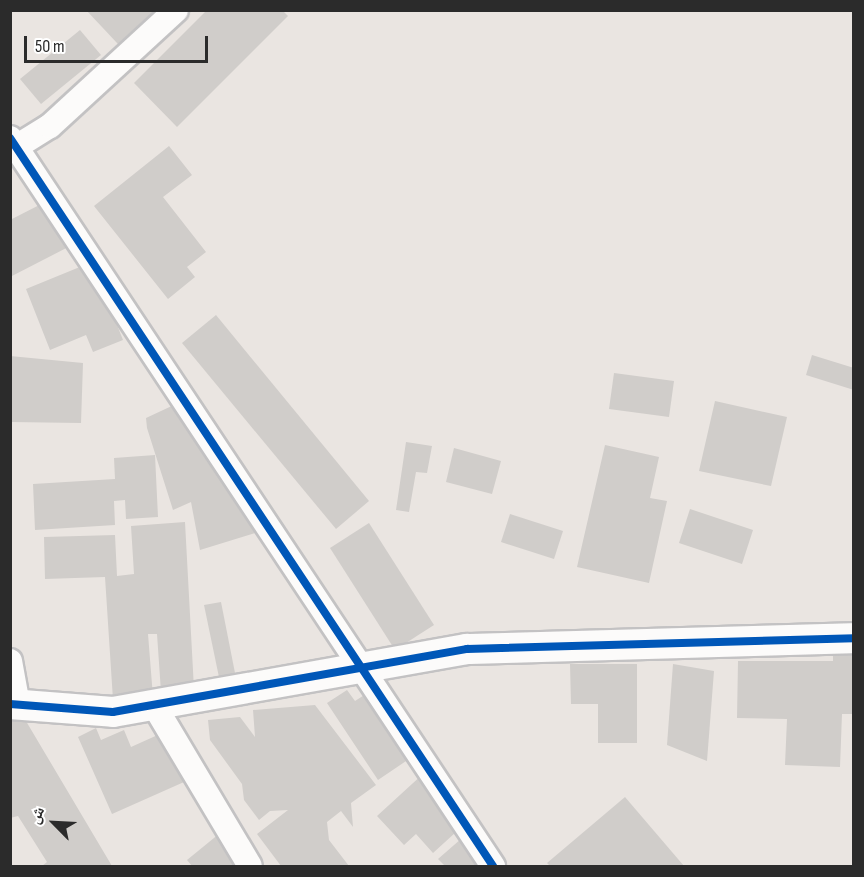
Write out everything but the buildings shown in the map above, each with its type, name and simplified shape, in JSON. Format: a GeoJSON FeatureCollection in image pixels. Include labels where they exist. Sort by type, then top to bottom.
{"type":"FeatureCollection","features":[{"type":"Feature","properties":{"kind":"street"},"geometry":{"type":"LineString","coordinates":[[176,10],[50,126],[13,142],[357,669],[493,867]]}},
{"type":"Feature","properties":{"kind":"street"},"geometry":{"type":"LineString","coordinates":[[10,661],[14,705],[80,714],[154,705],[466,649],[854,638]]}},
{"type":"Feature","properties":{"kind":"street"},"geometry":{"type":"LineString","coordinates":[[154,705],[250,867]]}},
{"type":"Feature","properties":{"kind":"cycle path"},"geometry":{"type":"LineString","coordinates":[[10,138],[493,866]]}},
{"type":"Feature","properties":{"kind":"cycle path"},"geometry":{"type":"LineString","coordinates":[[10,704],[113,712],[467,649],[854,638]]}}]}
